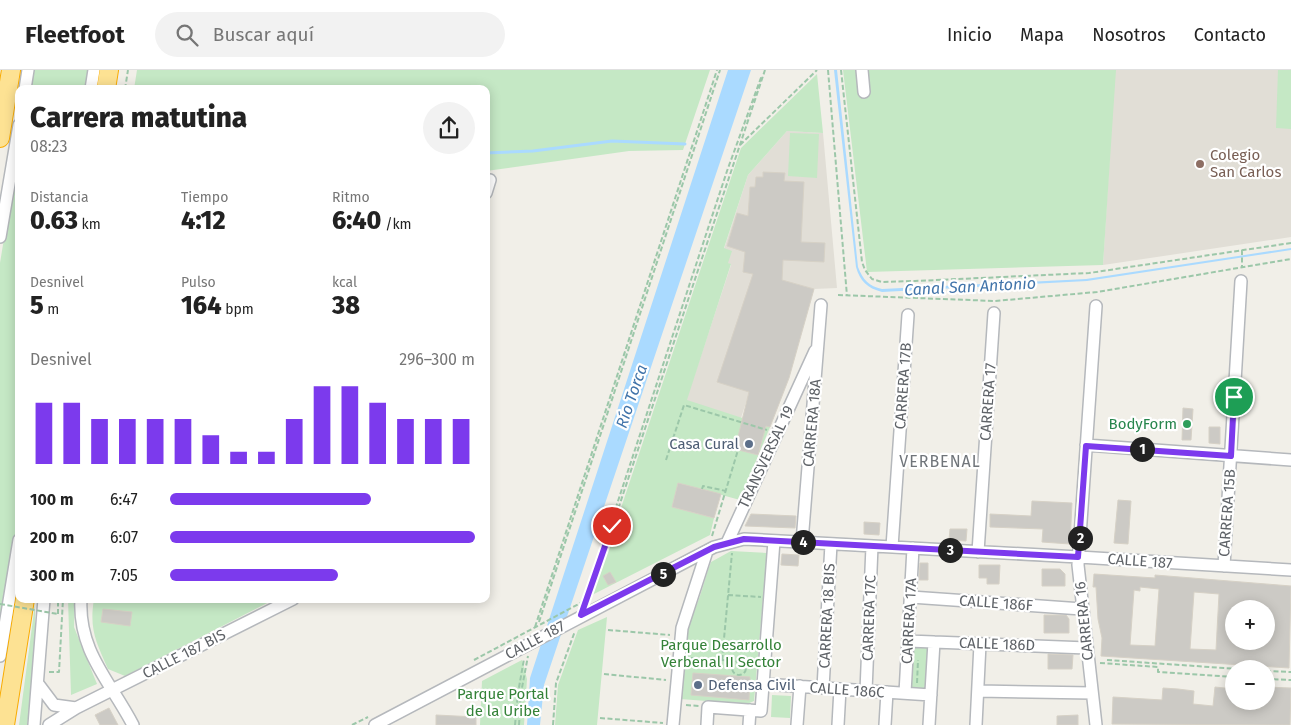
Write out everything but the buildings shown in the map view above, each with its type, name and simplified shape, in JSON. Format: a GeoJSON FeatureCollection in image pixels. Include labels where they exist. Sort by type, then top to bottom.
{"type":"FeatureCollection","features":[{"type":"Feature","properties":{"kind":"highway"},"geometry":{"type":"LineString","coordinates":[[0,138],[12,70]]}},
{"type":"Feature","properties":{"kind":"highway"},"geometry":{"type":"LineString","coordinates":[[107,85],[109,70]]}},
{"type":"Feature","properties":{"kind":"highway"},"geometry":{"type":"LineString","coordinates":[[5,725],[24,603]]}},
{"type":"Feature","properties":{"kind":"street"},"geometry":{"type":"LineString","coordinates":[[26,85],[28,70]]}},
{"type":"Feature","properties":{"kind":"street"},"geometry":{"type":"LineString","coordinates":[[92,85],[94,70]]}},
{"type":"Feature","properties":{"kind":"street"},"geometry":{"type":"LineString","coordinates":[[862,70],[864,92]]}},
{"type":"Feature","properties":{"kind":"street"},"geometry":{"type":"LineString","coordinates":[[0,238],[15,149]]}},
{"type":"Feature","properties":{"kind":"street","name":"CARRERA 15B"},"geometry":{"type":"LineString","coordinates":[[1224,566],[1241,281]]}},
{"type":"Feature","properties":{"kind":"street","name":"CARRERA 18A"},"geometry":{"type":"LineString","coordinates":[[802,542],[821,304]]}},
{"type":"Feature","properties":{"kind":"street","name":"CARRERA 16"},"geometry":{"type":"LineString","coordinates":[[1096,306],[1078,557],[1082,609],[1096,725]]}},
{"type":"Feature","properties":{"kind":"street","name":"CARRERA 17"},"geometry":{"type":"LineString","coordinates":[[978,552],[994,312]]}},
{"type":"Feature","properties":{"kind":"street","name":"CARRERA 17B"},"geometry":{"type":"LineString","coordinates":[[892,547],[908,315]]}},
{"type":"Feature","properties":{"kind":"street","name":"TRANSVERSAL 19"},"geometry":{"type":"LineString","coordinates":[[729,545],[818,345]]}},
{"type":"Feature","properties":{"kind":"street"},"geometry":{"type":"LineString","coordinates":[[1086,446],[1291,460]]}},
{"type":"Feature","properties":{"kind":"street","name":"CALLE 187"},"geometry":{"type":"LineString","coordinates":[[375,725],[532,641],[577,613],[683,563],[709,546],[729,545],[744,539],[1291,570]]}},
{"type":"Feature","properties":{"kind":"street"},"geometry":{"type":"LineString","coordinates":[[749,725],[763,684],[774,541]]}},
{"type":"Feature","properties":{"kind":"street","name":"CARRERA 18 BIS"},"geometry":{"type":"LineString","coordinates":[[823,688],[831,544]]}},
{"type":"Feature","properties":{"kind":"street"},"geometry":{"type":"LineString","coordinates":[[673,724],[684,619],[699,581],[709,546]]}},
{"type":"Feature","properties":{"kind":"street","name":"CARRERA 17C"},"geometry":{"type":"LineString","coordinates":[[866,691],[872,546]]}},
{"type":"Feature","properties":{"kind":"street","name":"CARRERA 17A"},"geometry":{"type":"LineString","coordinates":[[905,693],[913,548]]}},
{"type":"Feature","properties":{"kind":"street"},"geometry":{"type":"LineString","coordinates":[[683,563],[695,568],[699,581]]}},
{"type":"Feature","properties":{"kind":"street"},"geometry":{"type":"LineString","coordinates":[[0,656],[15,564]]}},
{"type":"Feature","properties":{"kind":"street","name":"CALLE 186F"},"geometry":{"type":"LineString","coordinates":[[911,597],[1082,609]]}},
{"type":"Feature","properties":{"kind":"street"},"geometry":{"type":"LineString","coordinates":[[34,725],[39,685],[44,603]]}},
{"type":"Feature","properties":{"kind":"street"},"geometry":{"type":"LineString","coordinates":[[81,603],[81,629],[87,646],[132,725]]}},
{"type":"Feature","properties":{"kind":"street","name":"CALLE 187 BIS"},"geometry":{"type":"LineString","coordinates":[[51,724],[76,708],[285,603]]}},
{"type":"Feature","properties":{"kind":"street","name":"CALLE 186D"},"geometry":{"type":"LineString","coordinates":[[908,640],[1087,648]]}},
{"type":"Feature","properties":{"kind":"street"},"geometry":{"type":"LineString","coordinates":[[930,725],[934,642]]}},
{"type":"Feature","properties":{"kind":"street"},"geometry":{"type":"LineString","coordinates":[[976,725],[980,644]]}},
{"type":"Feature","properties":{"kind":"street","name":"CALLE 186C"},"geometry":{"type":"LineString","coordinates":[[763,684],[931,695]]}},
{"type":"Feature","properties":{"kind":"street"},"geometry":{"type":"LineString","coordinates":[[39,685],[54,705],[76,708]]}},
{"type":"Feature","properties":{"kind":"street"},"geometry":{"type":"LineString","coordinates":[[798,725],[800,686]]}},
{"type":"Feature","properties":{"kind":"street"},"geometry":{"type":"LineString","coordinates":[[838,725],[840,689]]}},
{"type":"Feature","properties":{"kind":"street"},"geometry":{"type":"LineString","coordinates":[[978,690],[1092,693]]}},
{"type":"Feature","properties":{"kind":"street"},"geometry":{"type":"LineString","coordinates":[[885,725],[887,692]]}},
{"type":"Feature","properties":{"kind":"street"},"geometry":{"type":"LineString","coordinates":[[707,725],[708,707],[755,711]]}},
{"type":"Feature","properties":{"kind":"path"},"geometry":{"type":"LineString","coordinates":[[126,85],[128,70]]}},
{"type":"Feature","properties":{"kind":"path"},"geometry":{"type":"LineString","coordinates":[[539,622],[719,70]]}},
{"type":"Feature","properties":{"kind":"path"},"geometry":{"type":"LineString","coordinates":[[517,725],[518,693],[532,641],[719,70]]}},
{"type":"Feature","properties":{"kind":"path"},"geometry":{"type":"LineString","coordinates":[[553,725],[556,683],[577,613],[586,600],[764,70]]}},
{"type":"Feature","properties":{"kind":"path"},"geometry":{"type":"LineString","coordinates":[[544,622],[577,613],[586,600],[734,150],[764,70]]}},
{"type":"Feature","properties":{"kind":"path"},"geometry":{"type":"LineString","coordinates":[[734,150],[817,70]]}},
{"type":"Feature","properties":{"kind":"path"},"geometry":{"type":"LineString","coordinates":[[828,70],[847,296]]}},
{"type":"Feature","properties":{"kind":"path"},"geometry":{"type":"LineString","coordinates":[[841,70],[862,262],[864,270],[872,279],[882,282],[1089,273],[1291,243]]}},
{"type":"Feature","properties":{"kind":"path"},"geometry":{"type":"LineString","coordinates":[[1242,250],[1242,267]]}},
{"type":"Feature","properties":{"kind":"path"},"geometry":{"type":"LineString","coordinates":[[838,295],[995,301],[1097,292],[1291,259]]}},
{"type":"Feature","properties":{"kind":"path"},"geometry":{"type":"LineString","coordinates":[[666,460],[684,405],[773,432]]}},
{"type":"Feature","properties":{"kind":"path"},"geometry":{"type":"LineString","coordinates":[[709,546],[738,450]]}},
{"type":"Feature","properties":{"kind":"path"},"geometry":{"type":"LineString","coordinates":[[702,489],[703,486],[726,491]]}},
{"type":"Feature","properties":{"kind":"path"},"geometry":{"type":"LineString","coordinates":[[717,506],[721,507]]}},
{"type":"Feature","properties":{"kind":"path"},"geometry":{"type":"LineString","coordinates":[[722,660],[728,595],[729,545]]}},
{"type":"Feature","properties":{"kind":"path"},"geometry":{"type":"LineString","coordinates":[[728,595],[770,598]]}},
{"type":"Feature","properties":{"kind":"path"},"geometry":{"type":"LineString","coordinates":[[0,604],[58,614],[58,603]]}},
{"type":"Feature","properties":{"kind":"path"},"geometry":{"type":"LineString","coordinates":[[49,672],[59,672],[63,603]]}},
{"type":"Feature","properties":{"kind":"path"},"geometry":{"type":"LineString","coordinates":[[608,630],[681,636]]}},
{"type":"Feature","properties":{"kind":"path"},"geometry":{"type":"LineString","coordinates":[[679,657],[765,663]]}},
{"type":"Feature","properties":{"kind":"path"},"geometry":{"type":"LineString","coordinates":[[1107,660],[1225,668]]}},
{"type":"Feature","properties":{"kind":"path"},"geometry":{"type":"LineString","coordinates":[[739,661],[746,667],[745,671],[739,674],[735,673],[732,667],[739,661]]}},
{"type":"Feature","properties":{"kind":"path"},"geometry":{"type":"LineString","coordinates":[[1095,663],[1158,667],[1158,672],[1225,676]]}},
{"type":"Feature","properties":{"kind":"path"},"geometry":{"type":"LineString","coordinates":[[1275,671],[1291,672]]}},
{"type":"Feature","properties":{"kind":"path"},"geometry":{"type":"LineString","coordinates":[[604,674],[677,680]]}},
{"type":"Feature","properties":{"kind":"path"},"geometry":{"type":"LineString","coordinates":[[1275,679],[1291,680]]}},
{"type":"Feature","properties":{"kind":"path"},"geometry":{"type":"LineString","coordinates":[[675,705],[708,707]]}},
{"type":"Feature","properties":{"kind":"path"},"geometry":{"type":"LineString","coordinates":[[600,718],[673,724]]}},
{"type":"Feature","properties":{"kind":"shaded area","name":"Colegio San Carlos"},"geometry":{"type":"Polygon","coordinates":[[[1115,70],[1291,70],[1291,237],[1103,265],[1115,70]]]}},
{"type":"Feature","properties":{"kind":"shaded area"},"geometry":{"type":"Polygon","coordinates":[[[787,131],[823,133],[837,288],[814,289],[785,281],[741,418],[686,401],[731,265],[728,263],[724,249],[748,175],[787,131]]]}},
{"type":"Feature","properties":{"kind":"green space"},"geometry":{"type":"Polygon","coordinates":[[[31,70],[89,70],[87,85],[29,85],[31,70]]]}},
{"type":"Feature","properties":{"kind":"green space"},"geometry":{"type":"Polygon","coordinates":[[[137,70],[710,70],[683,150],[629,151],[490,170],[490,85],[135,85],[137,70]]]}},
{"type":"Feature","properties":{"kind":"green space"},"geometry":{"type":"Polygon","coordinates":[[[843,70],[1116,70],[1103,265],[867,272],[843,70]]]}},
{"type":"Feature","properties":{"kind":"green space"},"geometry":{"type":"Polygon","coordinates":[[[1278,70],[1291,70],[1291,129],[1276,128],[1278,70]]]}},
{"type":"Feature","properties":{"kind":"green space"},"geometry":{"type":"Polygon","coordinates":[[[817,74],[823,133],[787,131],[748,175],[724,248],[732,251],[728,263],[731,264],[687,400],[770,427],[740,500],[678,483],[672,507],[714,518],[710,535],[592,595],[741,148],[817,74]],[[740,432],[735,449],[758,455],[762,439],[740,432]]]}},
{"type":"Feature","properties":{"kind":"green space"},"geometry":{"type":"Polygon","coordinates":[[[790,133],[819,134],[817,178],[788,176],[790,133]]]}},
{"type":"Feature","properties":{"kind":"green space"},"geometry":{"type":"Polygon","coordinates":[[[15,171],[15,538],[0,628],[0,263],[15,171]]]}},
{"type":"Feature","properties":{"kind":"green space","name":"Parque Desarrollo Verbenal II Sector"},"geometry":{"type":"Polygon","coordinates":[[[731,551],[767,553],[754,701],[747,704],[680,699],[685,636],[711,562],[731,551]]]}},
{"type":"Feature","properties":{"kind":"green space"},"geometry":{"type":"Polygon","coordinates":[[[68,603],[75,603],[74,627],[97,684],[71,695],[68,603]]]}},
{"type":"Feature","properties":{"kind":"green space"},"geometry":{"type":"Polygon","coordinates":[[[94,603],[267,603],[125,676],[108,669],[95,635],[92,619],[94,603]]]}},
{"type":"Feature","properties":{"kind":"green space"},"geometry":{"type":"Polygon","coordinates":[[[35,604],[35,672],[27,725],[19,725],[35,604]]]}},
{"type":"Feature","properties":{"kind":"green space"},"geometry":{"type":"Polygon","coordinates":[[[607,617],[597,725],[555,725],[558,685],[578,630],[607,617]]]}},
{"type":"Feature","properties":{"kind":"green space"},"geometry":{"type":"Polygon","coordinates":[[[913,648],[929,648],[926,693],[911,692],[913,648]]]}},
{"type":"Feature","properties":{"kind":"green space","name":"Parque Portal de la Uribe"},"geometry":{"type":"Polygon","coordinates":[[[522,660],[527,679],[524,725],[480,725],[482,681],[522,660]]]}},
{"type":"Feature","properties":{"kind":"green space"},"geometry":{"type":"Polygon","coordinates":[[[772,695],[791,696],[790,718],[771,717],[772,695]]]}},
{"type":"Feature","properties":{"kind":"water","name":"Río Torca"},"geometry":{"type":"Polygon","coordinates":[[[728,70],[751,70],[544,685],[540,725],[527,725],[530,678],[728,70]]]}},
{"type":"Feature","properties":{"kind":"water","name":"Canal San Antonio"},"geometry":{"type":"Polygon","coordinates":[[[834,70],[837,70],[858,267],[867,282],[877,288],[1086,279],[1291,248],[1291,250],[1087,281],[882,292],[868,286],[856,267],[834,70]]]}},
{"type":"Feature","properties":{"kind":"waterway"},"geometry":{"type":"LineString","coordinates":[[490,153],[533,151],[612,141],[685,144]]}},
{"type":"Feature","properties":{"kind":"place","name":"Colegio San Carlos"},"geometry":{"type":"Point","coordinates":[1200,164]}},
{"type":"Feature","properties":{"kind":"place","name":"BodyForm"},"geometry":{"type":"Point","coordinates":[1187,424]}},
{"type":"Feature","properties":{"kind":"place","name":"Casa Cural"},"geometry":{"type":"Point","coordinates":[749,444]}},
{"type":"Feature","properties":{"kind":"place","name":"Defensa Civil"},"geometry":{"type":"Point","coordinates":[698,685]}},
{"type":"Feature","properties":{"kind":"district","name":"VERBENAL"},"geometry":{"type":"Point","coordinates":[940,461]}},
{"type":"Feature","properties":{"kind":"route"},"geometry":{"type":"LineString","coordinates":[[612,526],[589,597],[581,615],[714,547],[726,542],[744,539],[1078,557],[1086,446],[1231,456],[1234,397]]}}]}
